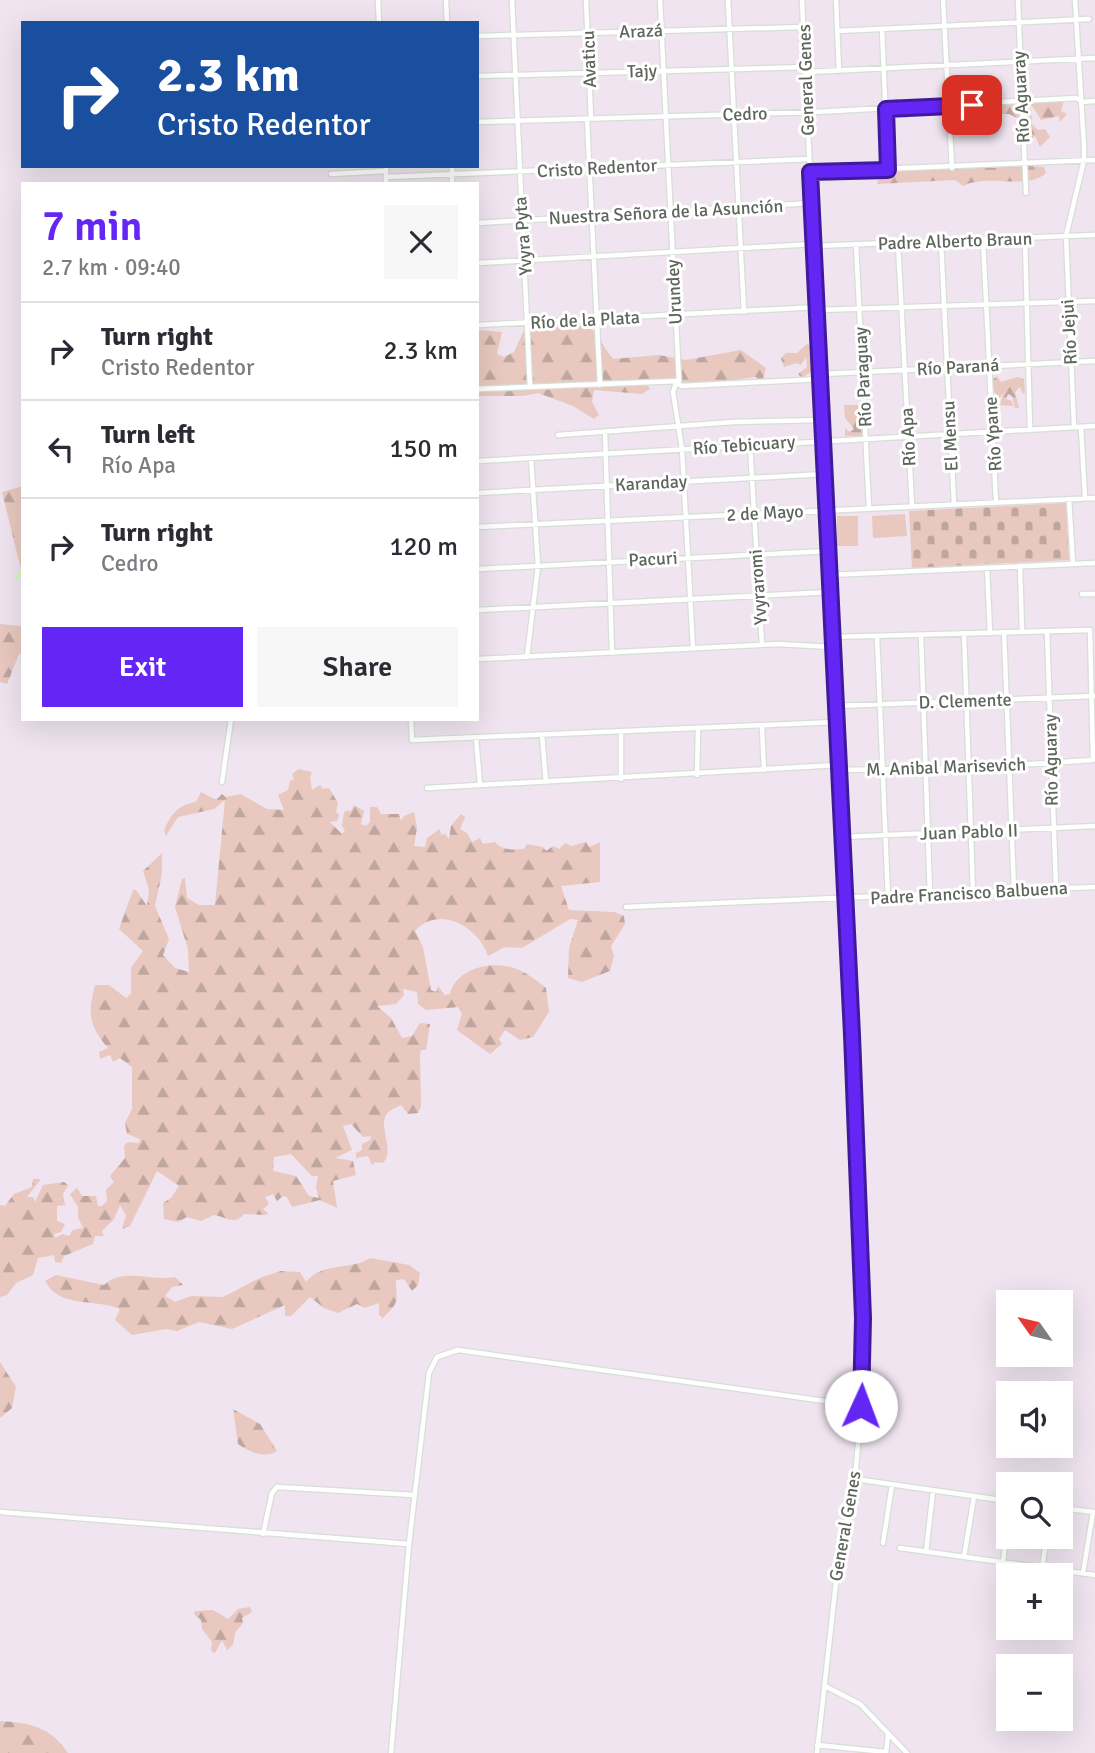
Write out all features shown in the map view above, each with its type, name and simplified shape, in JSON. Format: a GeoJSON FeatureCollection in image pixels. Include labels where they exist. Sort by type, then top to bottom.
{"type":"FeatureCollection","features":[{"type":"Feature","properties":{"kind":"street"},"geometry":{"type":"LineString","coordinates":[[378,0],[379,21]]}},
{"type":"Feature","properties":{"kind":"street"},"geometry":{"type":"LineString","coordinates":[[446,0],[447,21]]}},
{"type":"Feature","properties":{"kind":"street","name":"Yvyra Pyta"},"geometry":{"type":"LineString","coordinates":[[512,0],[530,387]]}},
{"type":"Feature","properties":{"kind":"street","name":"Avaticu"},"geometry":{"type":"LineString","coordinates":[[586,0],[600,385]]}},
{"type":"Feature","properties":{"kind":"street","name":"Urundey"},"geometry":{"type":"LineString","coordinates":[[660,0],[679,381],[673,392],[677,428]]}},
{"type":"Feature","properties":{"kind":"street"},"geometry":{"type":"LineString","coordinates":[[728,0],[744,312]]}},
{"type":"Feature","properties":{"kind":"street","name":"General Genes"},"geometry":{"type":"LineString","coordinates":[[802,0],[860,1247],[861,1406],[855,1479],[838,1564],[817,1753]]}},
{"type":"Feature","properties":{"kind":"street"},"geometry":{"type":"LineString","coordinates":[[836,0],[839,71]]}},
{"type":"Feature","properties":{"kind":"street"},"geometry":{"type":"LineString","coordinates":[[943,0],[952,168]]}},
{"type":"Feature","properties":{"kind":"street","name":"Río Aguaray"},"geometry":{"type":"LineString","coordinates":[[1018,0],[1026,193]]}},
{"type":"Feature","properties":{"kind":"street","name":"Río Jejui"},"geometry":{"type":"LineString","coordinates":[[1074,427],[1066,236],[1084,160],[1075,0]]}},
{"type":"Feature","properties":{"kind":"street"},"geometry":{"type":"LineString","coordinates":[[837,31],[1089,19]]}},
{"type":"Feature","properties":{"kind":"street","name":"Arazá"},"geometry":{"type":"LineString","coordinates":[[479,36],[804,27]]}},
{"type":"Feature","properties":{"kind":"street"},"geometry":{"type":"LineString","coordinates":[[882,29],[888,170]]}},
{"type":"Feature","properties":{"kind":"street","name":"Tajy"},"geometry":{"type":"LineString","coordinates":[[479,76],[731,69],[839,71],[1095,58]]}},
{"type":"Feature","properties":{"kind":"street","name":"Cedro"},"geometry":{"type":"LineString","coordinates":[[479,122],[947,107],[1076,98],[1082,102],[1095,101]]}},
{"type":"Feature","properties":{"kind":"street","name":"Cristo Redentor"},"geometry":{"type":"LineString","coordinates":[[331,174],[386,171],[453,175],[809,159]]}},
{"type":"Feature","properties":{"kind":"street"},"geometry":{"type":"LineString","coordinates":[[810,172],[1095,160]]}},
{"type":"Feature","properties":{"kind":"street"},"geometry":{"type":"LineString","coordinates":[[452,168],[453,182]]}},
{"type":"Feature","properties":{"kind":"street","name":"Nuestra Señora de la Asunción"},"geometry":{"type":"LineString","coordinates":[[479,223],[811,203]]}},
{"type":"Feature","properties":{"kind":"street","name":"Padre Alberto Braun"},"geometry":{"type":"LineString","coordinates":[[479,263],[814,245],[1095,235]]}},
{"type":"Feature","properties":{"kind":"street"},"geometry":{"type":"LineString","coordinates":[[1025,238],[1030,430]]}},
{"type":"Feature","properties":{"kind":"street","name":"Río Ypane"},"geometry":{"type":"LineString","coordinates":[[983,240],[996,502]]}},
{"type":"Feature","properties":{"kind":"street","name":"El Mensu"},"geometry":{"type":"LineString","coordinates":[[941,242],[954,504]]}},
{"type":"Feature","properties":{"kind":"street","name":"Río Apa"},"geometry":{"type":"LineString","coordinates":[[898,243],[912,506]]}},
{"type":"Feature","properties":{"kind":"street","name":"Río Paraguay"},"geometry":{"type":"LineString","coordinates":[[856,244],[869,509]]}},
{"type":"Feature","properties":{"kind":"street","name":"Río de la Plata"},"geometry":{"type":"LineString","coordinates":[[479,325],[818,308],[1095,300]]}},
{"type":"Feature","properties":{"kind":"street","name":"Río Paraná"},"geometry":{"type":"LineString","coordinates":[[676,383],[682,386],[905,370],[1095,361]]}},
{"type":"Feature","properties":{"kind":"street"},"geometry":{"type":"LineString","coordinates":[[479,389],[676,383]]}},
{"type":"Feature","properties":{"kind":"street"},"geometry":{"type":"LineString","coordinates":[[558,435],[734,422],[823,420]]}},
{"type":"Feature","properties":{"kind":"street","name":"Río Tebicuary"},"geometry":{"type":"LineString","coordinates":[[479,461],[1095,426]]}},
{"type":"Feature","properties":{"kind":"street"},"geometry":{"type":"LineString","coordinates":[[1081,427],[1086,498]]}},
{"type":"Feature","properties":{"kind":"street"},"geometry":{"type":"LineString","coordinates":[[677,428],[682,449],[693,648]]}},
{"type":"Feature","properties":{"kind":"street"},"geometry":{"type":"LineString","coordinates":[[605,432],[612,653]]}},
{"type":"Feature","properties":{"kind":"street","name":"Yvyraromi"},"geometry":{"type":"LineString","coordinates":[[750,445],[762,645]]}},
{"type":"Feature","properties":{"kind":"street"},"geometry":{"type":"LineString","coordinates":[[527,657],[538,566],[531,458]]}},
{"type":"Feature","properties":{"kind":"street","name":"Karanday"},"geometry":{"type":"LineString","coordinates":[[479,493],[825,474]]}},
{"type":"Feature","properties":{"kind":"street","name":"2 de Mayo"},"geometry":{"type":"LineString","coordinates":[[479,527],[1095,498]]}},
{"type":"Feature","properties":{"kind":"street"},"geometry":{"type":"LineString","coordinates":[[1069,499],[1073,564]]}},
{"type":"Feature","properties":{"kind":"street","name":"Pacuri"},"geometry":{"type":"LineString","coordinates":[[479,569],[828,551]]}},
{"type":"Feature","properties":{"kind":"street"},"geometry":{"type":"LineString","coordinates":[[829,575],[1095,563]]}},
{"type":"Feature","properties":{"kind":"street"},"geometry":{"type":"LineString","coordinates":[[1020,566],[1022,632]]}},
{"type":"Feature","properties":{"kind":"street"},"geometry":{"type":"LineString","coordinates":[[987,568],[990,633]]}},
{"type":"Feature","properties":{"kind":"street"},"geometry":{"type":"LineString","coordinates":[[479,610],[830,592]]}},
{"type":"Feature","properties":{"kind":"street"},"geometry":{"type":"LineString","coordinates":[[1082,594],[1095,594]]}},
{"type":"Feature","properties":{"kind":"street"},"geometry":{"type":"LineString","coordinates":[[832,637],[1090,630],[1094,760]]}},
{"type":"Feature","properties":{"kind":"street","name":"Río Aguaray"},"geometry":{"type":"LineString","coordinates":[[1047,631],[1056,889]]}},
{"type":"Feature","properties":{"kind":"street"},"geometry":{"type":"LineString","coordinates":[[1004,632],[1014,891]]}},
{"type":"Feature","properties":{"kind":"street"},"geometry":{"type":"LineString","coordinates":[[964,633],[973,893]]}},
{"type":"Feature","properties":{"kind":"street"},"geometry":{"type":"LineString","coordinates":[[921,635],[930,895]]}},
{"type":"Feature","properties":{"kind":"street"},"geometry":{"type":"LineString","coordinates":[[877,636],[888,897]]}},
{"type":"Feature","properties":{"kind":"street"},"geometry":{"type":"LineString","coordinates":[[479,659],[762,645],[832,648]]}},
{"type":"Feature","properties":{"kind":"street","name":"D. Clemente"},"geometry":{"type":"LineString","coordinates":[[835,706],[1093,696]]}},
{"type":"Feature","properties":{"kind":"street"},"geometry":{"type":"LineString","coordinates":[[222,782],[231,721]]}},
{"type":"Feature","properties":{"kind":"street"},"geometry":{"type":"LineString","coordinates":[[411,721],[412,740],[836,722]]}},
{"type":"Feature","properties":{"kind":"street"},"geometry":{"type":"LineString","coordinates":[[762,727],[764,769]]}},
{"type":"Feature","properties":{"kind":"street"},"geometry":{"type":"LineString","coordinates":[[697,775],[698,729]]}},
{"type":"Feature","properties":{"kind":"street"},"geometry":{"type":"LineString","coordinates":[[621,733],[621,779]]}},
{"type":"Feature","properties":{"kind":"street"},"geometry":{"type":"LineString","coordinates":[[542,735],[546,782]]}},
{"type":"Feature","properties":{"kind":"street"},"geometry":{"type":"LineString","coordinates":[[476,738],[480,785]]}},
{"type":"Feature","properties":{"kind":"street","name":"M. Anibal Marisevich"},"geometry":{"type":"LineString","coordinates":[[426,788],[697,775],[764,769],[924,770],[1094,760]]}},
{"type":"Feature","properties":{"kind":"street","name":"Juan Pablo II"},"geometry":{"type":"LineString","coordinates":[[842,837],[1095,826]]}},
{"type":"Feature","properties":{"kind":"street","name":"Padre Francisco Balbuena"},"geometry":{"type":"LineString","coordinates":[[626,908],[1095,887]]}},
{"type":"Feature","properties":{"kind":"street"},"geometry":{"type":"LineString","coordinates":[[391,1753],[409,1545],[429,1373],[437,1357],[458,1350],[861,1406]]}},
{"type":"Feature","properties":{"kind":"street"},"geometry":{"type":"LineString","coordinates":[[855,1479],[996,1500]]}},
{"type":"Feature","properties":{"kind":"street"},"geometry":{"type":"LineString","coordinates":[[883,1543],[892,1485]]}},
{"type":"Feature","properties":{"kind":"street"},"geometry":{"type":"LineString","coordinates":[[263,1534],[272,1493],[277,1487],[415,1495]]}},
{"type":"Feature","properties":{"kind":"street"},"geometry":{"type":"LineString","coordinates":[[926,1552],[933,1491]]}},
{"type":"Feature","properties":{"kind":"street"},"geometry":{"type":"LineString","coordinates":[[964,1557],[974,1497]]}},
{"type":"Feature","properties":{"kind":"street"},"geometry":{"type":"LineString","coordinates":[[1073,1510],[1094,1512],[1083,1573]]}},
{"type":"Feature","properties":{"kind":"street"},"geometry":{"type":"LineString","coordinates":[[0,1512],[409,1545]]}},
{"type":"Feature","properties":{"kind":"street"},"geometry":{"type":"LineString","coordinates":[[900,1548],[1010,1563]]}},
{"type":"Feature","properties":{"kind":"street"},"geometry":{"type":"LineString","coordinates":[[1003,1562],[1005,1549]]}},
{"type":"Feature","properties":{"kind":"street"},"geometry":{"type":"LineString","coordinates":[[1073,1572],[1095,1575]]}},
{"type":"Feature","properties":{"kind":"street"},"geometry":{"type":"LineString","coordinates":[[825,1686],[860,1704],[907,1753]]}},
{"type":"Feature","properties":{"kind":"street"},"geometry":{"type":"LineString","coordinates":[[817,1745],[886,1752],[888,1734]]}},
{"type":"Feature","properties":{"kind":"green space"},"geometry":{"type":"Polygon","coordinates":[[[958,95],[977,102],[970,114],[944,116],[940,111],[930,116],[924,112],[905,118],[890,113],[890,106],[896,98],[909,102],[927,102],[958,95]]]}},
{"type":"Feature","properties":{"kind":"green space"},"geometry":{"type":"Polygon","coordinates":[[[994,98],[1012,101],[1031,109],[1032,124],[1038,130],[1045,129],[1050,137],[1040,147],[1035,136],[1028,141],[1024,132],[1027,123],[1009,114],[989,114],[989,101],[994,98]]]}},
{"type":"Feature","properties":{"kind":"green space"},"geometry":{"type":"Polygon","coordinates":[[[1064,100],[1061,111],[1067,114],[1060,122],[1059,116],[1041,120],[1033,107],[1025,103],[1064,100]]]}},
{"type":"Feature","properties":{"kind":"green space"},"geometry":{"type":"Polygon","coordinates":[[[840,165],[895,170],[894,176],[898,171],[1029,166],[1044,167],[1046,173],[1029,181],[984,181],[963,186],[955,180],[877,184],[878,180],[887,177],[862,176],[829,181],[813,176],[813,173],[840,165]]]}},
{"type":"Feature","properties":{"kind":"green space"},"geometry":{"type":"Polygon","coordinates":[[[588,324],[613,359],[659,355],[686,360],[741,350],[766,368],[762,383],[756,377],[711,383],[655,381],[647,384],[650,389],[642,394],[594,390],[592,402],[599,415],[594,419],[573,406],[538,393],[523,396],[479,396],[479,330],[502,332],[497,354],[504,357],[514,352],[526,326],[588,324]]]}},
{"type":"Feature","properties":{"kind":"green space"},"geometry":{"type":"Polygon","coordinates":[[[807,344],[814,348],[812,371],[802,378],[798,374],[807,367],[806,357],[801,365],[796,363],[784,367],[781,358],[786,353],[797,353],[807,344]]]}},
{"type":"Feature","properties":{"kind":"green space"},"geometry":{"type":"Polygon","coordinates":[[[997,376],[1001,382],[1017,377],[1024,379],[1025,393],[1023,394],[1020,387],[1015,392],[1019,408],[1015,408],[1012,396],[1008,394],[1006,399],[1012,401],[1013,406],[1000,405],[1003,394],[999,398],[993,390],[993,379],[997,376]]]}},
{"type":"Feature","properties":{"kind":"green space"},"geometry":{"type":"Polygon","coordinates":[[[844,405],[863,405],[863,436],[845,436],[845,428],[850,432],[854,429],[845,418],[844,405]]]}},
{"type":"Feature","properties":{"kind":"green space"},"geometry":{"type":"Polygon","coordinates":[[[21,487],[21,570],[2,492],[21,487]]]}},
{"type":"Feature","properties":{"kind":"green space"},"geometry":{"type":"Polygon","coordinates":[[[1066,503],[1069,560],[912,568],[909,511],[1066,503]]]}},
{"type":"Feature","properties":{"kind":"green space"},"geometry":{"type":"Polygon","coordinates":[[[905,514],[907,536],[873,538],[872,516],[905,514]]]}},
{"type":"Feature","properties":{"kind":"green space"},"geometry":{"type":"Polygon","coordinates":[[[837,516],[858,516],[858,546],[837,546],[837,516]]]}},
{"type":"Feature","properties":{"kind":"green space"},"geometry":{"type":"Polygon","coordinates":[[[0,624],[20,626],[21,654],[7,684],[0,682],[0,624]]]}},
{"type":"Feature","properties":{"kind":"green space"},"geometry":{"type":"Polygon","coordinates":[[[299,769],[312,772],[312,790],[320,785],[323,789],[329,788],[338,803],[336,812],[339,815],[337,821],[330,822],[342,834],[345,830],[342,826],[344,812],[349,810],[350,813],[354,805],[364,811],[361,824],[366,826],[370,822],[370,807],[377,807],[381,814],[399,814],[401,821],[404,816],[414,812],[417,828],[414,846],[425,847],[427,838],[440,829],[441,835],[445,834],[449,839],[451,826],[461,814],[465,817],[460,829],[467,833],[472,842],[480,838],[483,844],[495,842],[508,849],[524,849],[527,844],[543,847],[546,851],[553,846],[559,849],[565,843],[571,846],[586,842],[589,847],[600,842],[600,882],[561,886],[569,910],[614,912],[624,916],[625,924],[611,946],[614,956],[610,971],[582,982],[568,978],[569,948],[578,920],[570,919],[522,948],[505,947],[488,956],[476,936],[457,922],[435,919],[425,923],[415,931],[423,947],[431,990],[436,992],[438,986],[445,995],[450,994],[459,978],[475,969],[495,965],[518,970],[546,988],[549,1012],[533,1037],[520,1040],[505,1030],[499,1039],[502,1044],[490,1054],[457,1030],[462,1014],[458,1007],[426,1010],[418,1004],[417,992],[403,989],[404,995],[396,1004],[377,1006],[391,1018],[402,1038],[412,1036],[420,1023],[430,1024],[426,1050],[421,1050],[420,1055],[421,1107],[418,1113],[408,1114],[401,1105],[386,1115],[384,1128],[388,1150],[383,1163],[375,1162],[372,1165],[368,1156],[356,1158],[356,1153],[362,1150],[362,1144],[370,1140],[371,1136],[363,1137],[351,1124],[343,1126],[352,1150],[335,1158],[353,1161],[356,1175],[333,1181],[337,1208],[320,1200],[292,1207],[287,1197],[283,1196],[277,1201],[273,1194],[265,1197],[269,1204],[263,1209],[268,1213],[266,1215],[244,1214],[234,1220],[214,1215],[201,1221],[187,1217],[178,1222],[164,1219],[163,1203],[171,1198],[179,1186],[157,1171],[130,1226],[122,1229],[126,1215],[120,1205],[114,1219],[102,1231],[104,1236],[95,1236],[93,1244],[64,1256],[61,1263],[55,1262],[54,1255],[38,1258],[33,1275],[16,1283],[7,1295],[0,1297],[0,1205],[5,1206],[14,1194],[32,1187],[33,1179],[41,1179],[27,1197],[33,1197],[35,1202],[43,1185],[64,1182],[68,1185],[63,1194],[65,1205],[57,1206],[57,1221],[65,1224],[61,1232],[54,1234],[55,1238],[63,1234],[69,1236],[73,1230],[83,1228],[78,1217],[78,1207],[70,1194],[77,1188],[82,1196],[96,1196],[98,1206],[102,1206],[107,1201],[106,1190],[114,1182],[110,1176],[125,1158],[124,1146],[128,1142],[139,1143],[140,1139],[127,1134],[125,1123],[132,1109],[132,1067],[120,1058],[113,1062],[110,1055],[100,1059],[99,1052],[108,1048],[93,1025],[91,1003],[95,985],[109,985],[126,998],[131,994],[131,968],[143,951],[119,929],[133,890],[136,890],[147,906],[149,890],[143,871],[162,853],[162,873],[155,906],[169,939],[163,955],[175,968],[189,972],[188,949],[175,907],[182,879],[185,878],[187,898],[199,905],[215,905],[225,800],[214,809],[178,817],[166,836],[164,831],[169,820],[180,808],[196,802],[201,792],[216,800],[222,794],[226,797],[241,794],[267,809],[284,810],[278,795],[288,790],[290,781],[294,779],[292,774],[299,769]],[[291,1154],[274,1157],[273,1171],[296,1176],[309,1196],[319,1198],[316,1187],[318,1176],[312,1176],[291,1154]]]}},
{"type":"Feature","properties":{"kind":"green space"},"geometry":{"type":"Polygon","coordinates":[[[370,1258],[409,1265],[420,1273],[418,1285],[412,1291],[404,1279],[396,1280],[396,1301],[383,1318],[379,1315],[379,1303],[365,1308],[357,1304],[338,1313],[324,1308],[310,1297],[291,1316],[285,1316],[285,1305],[232,1329],[199,1322],[177,1331],[166,1329],[132,1335],[115,1320],[120,1309],[60,1296],[45,1281],[56,1275],[104,1285],[120,1277],[175,1277],[183,1285],[172,1287],[165,1296],[175,1302],[191,1296],[223,1297],[262,1277],[281,1271],[300,1272],[306,1282],[320,1271],[370,1258]]]}},
{"type":"Feature","properties":{"kind":"green space"},"geometry":{"type":"Polygon","coordinates":[[[0,1362],[16,1387],[12,1408],[0,1418],[0,1362]]]}},
{"type":"Feature","properties":{"kind":"green space"},"geometry":{"type":"Polygon","coordinates":[[[233,1409],[260,1424],[277,1451],[257,1453],[238,1444],[233,1409]]]}},
{"type":"Feature","properties":{"kind":"green space"},"geometry":{"type":"Polygon","coordinates":[[[250,1607],[252,1612],[242,1618],[243,1623],[235,1633],[233,1645],[227,1650],[222,1640],[215,1653],[211,1651],[212,1642],[202,1629],[201,1620],[194,1614],[195,1611],[213,1610],[228,1619],[238,1609],[250,1607]]]}},
{"type":"Feature","properties":{"kind":"green space"},"geometry":{"type":"Polygon","coordinates":[[[0,1721],[39,1728],[54,1737],[68,1753],[0,1753],[0,1721]]]}},
{"type":"Feature","properties":{"kind":"waterway"},"geometry":{"type":"LineString","coordinates":[[16,578],[21,573]]}},
{"type":"Feature","properties":{"kind":"route"},"geometry":{"type":"LineString","coordinates":[[861,1406],[863,1318],[852,1035],[842,874],[810,172],[888,170],[886,109],[972,105]]}}]}
